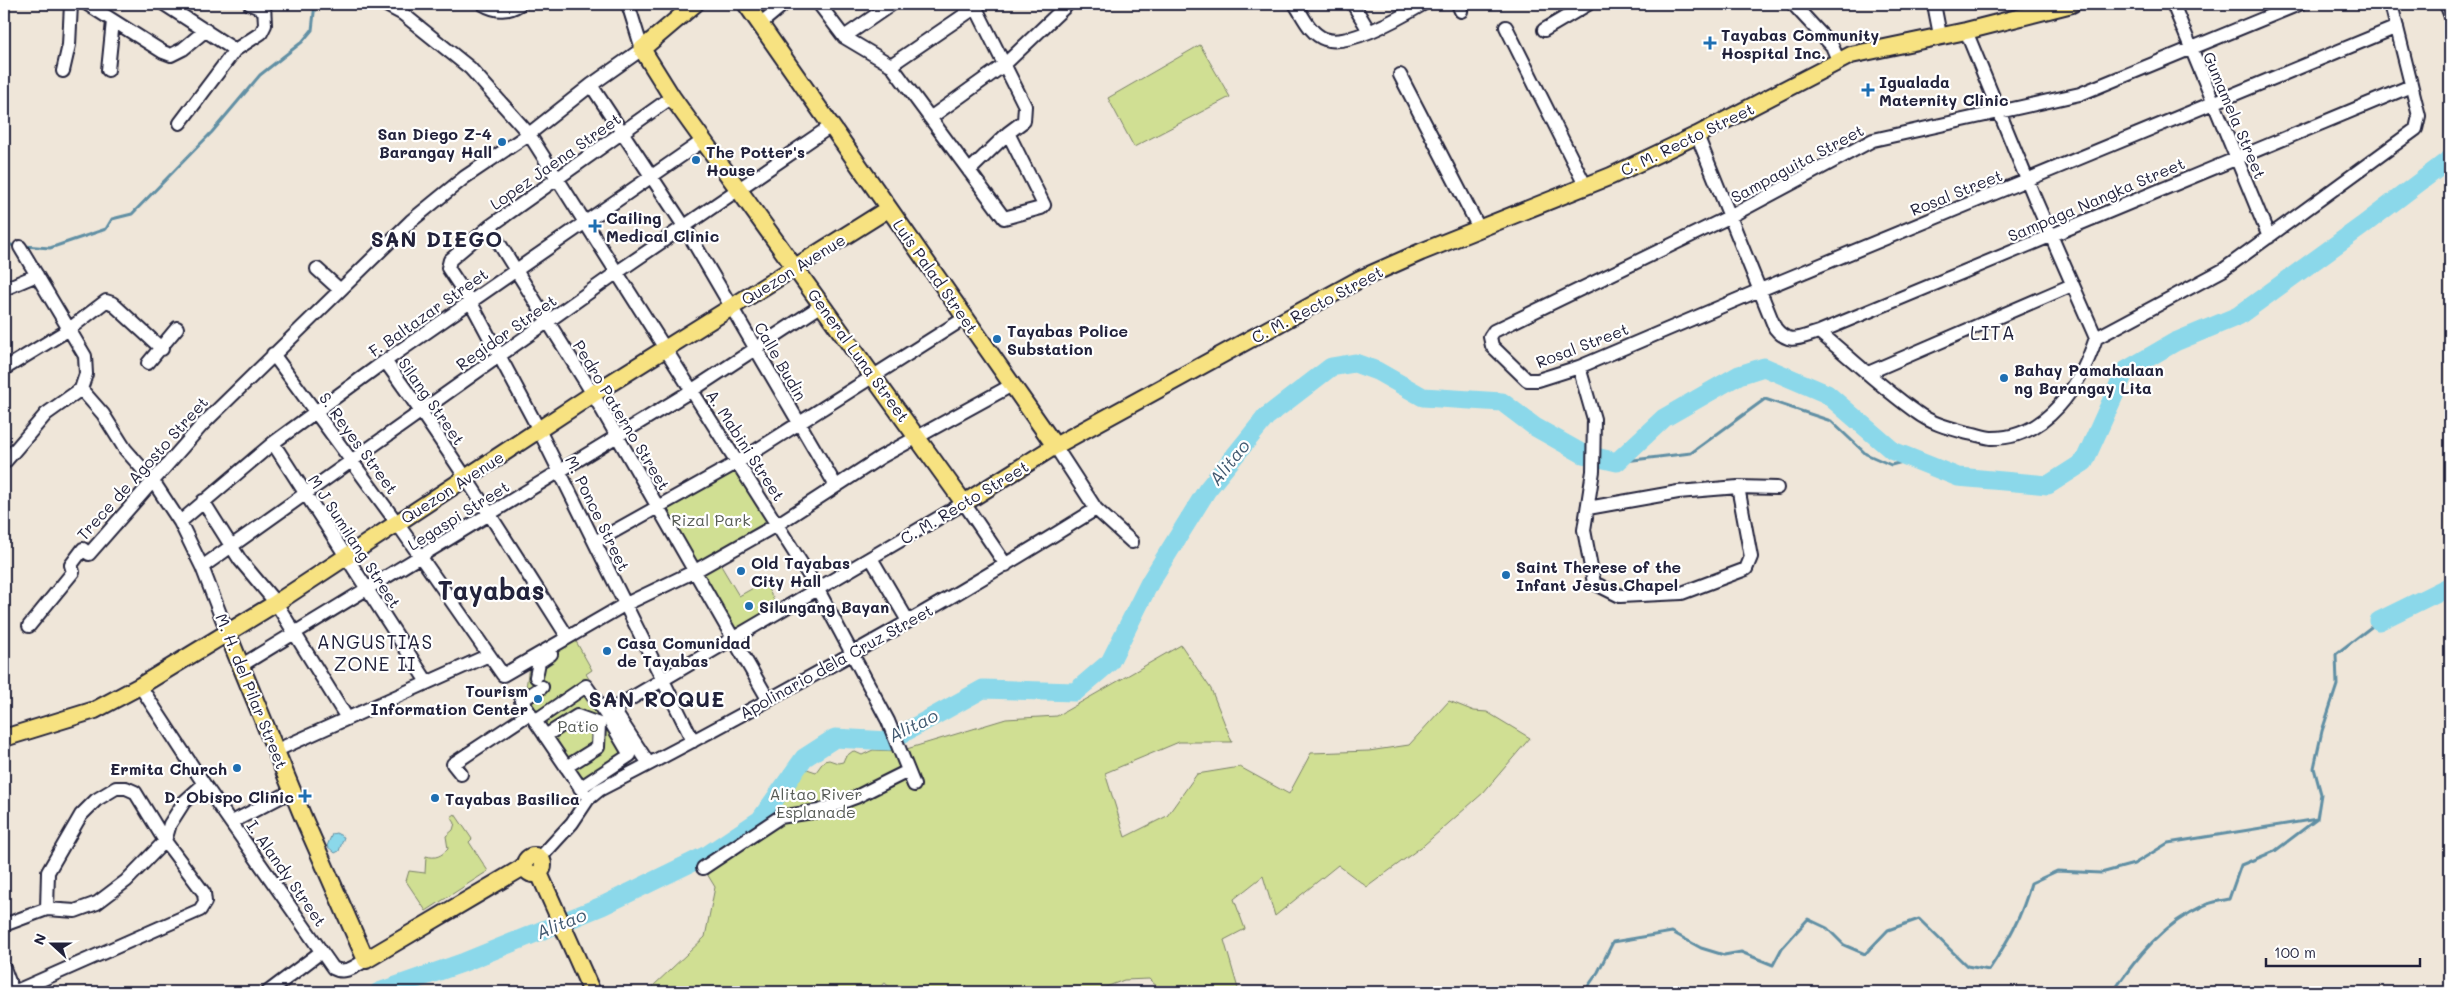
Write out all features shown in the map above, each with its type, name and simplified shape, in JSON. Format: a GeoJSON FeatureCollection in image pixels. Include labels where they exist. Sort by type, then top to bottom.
{"type":"FeatureCollection","features":[{"type":"Feature","properties":{"kind":"main road"},"geometry":{"type":"LineString","coordinates":[[642,49],[695,4]]}},
{"type":"Feature","properties":{"kind":"main road","name":"Luis Palad Street"},"geometry":{"type":"LineString","coordinates":[[746,4],[1056,446]]}},
{"type":"Feature","properties":{"kind":"main road","name":"C. M. Recto Street"},"geometry":{"type":"LineString","coordinates":[[964,503],[1056,446],[1360,279],[1478,228],[1611,176],[1697,135],[1851,56],[1940,35],[1966,31],[2072,4]]}},
{"type":"Feature","properties":{"kind":"main road","name":"General Luna Street"},"geometry":{"type":"LineString","coordinates":[[642,49],[672,97],[964,503]]}},
{"type":"Feature","properties":{"kind":"main road","name":"Quezon Avenue"},"geometry":{"type":"LineString","coordinates":[[4,738],[95,710],[140,686],[276,603],[593,394],[888,209]]}},
{"type":"Feature","properties":{"kind":"main road","name":"M. H. del Pilar Street"},"geometry":{"type":"LineString","coordinates":[[227,632],[277,750],[292,792],[366,960]]}},
{"type":"Feature","properties":{"kind":"main road"},"geometry":{"type":"LineString","coordinates":[[535,866],[592,992]]}},
{"type":"Feature","properties":{"kind":"main road","name":"Apolinario dela Cruz Street"},"geometry":{"type":"LineString","coordinates":[[366,960],[535,866]]}},
{"type":"Feature","properties":{"kind":"street"},"geometry":{"type":"LineString","coordinates":[[63,71],[69,45],[71,4]]}},
{"type":"Feature","properties":{"kind":"street"},"geometry":{"type":"LineString","coordinates":[[87,4],[163,52],[172,55],[183,50],[206,30]]}},
{"type":"Feature","properties":{"kind":"street"},"geometry":{"type":"LineString","coordinates":[[164,4],[235,50]]}},
{"type":"Feature","properties":{"kind":"street"},"geometry":{"type":"LineString","coordinates":[[180,123],[235,50],[260,32],[265,25],[264,7],[250,4]]}},
{"type":"Feature","properties":{"kind":"street"},"geometry":{"type":"LineString","coordinates":[[485,5],[496,10],[507,10],[520,4]]}},
{"type":"Feature","properties":{"kind":"street"},"geometry":{"type":"LineString","coordinates":[[628,4],[642,49]]}},
{"type":"Feature","properties":{"kind":"street"},"geometry":{"type":"LineString","coordinates":[[760,24],[784,4]]}},
{"type":"Feature","properties":{"kind":"street"},"geometry":{"type":"LineString","coordinates":[[819,4],[844,37],[891,64],[1004,218],[1041,208],[1043,201],[1008,133]]}},
{"type":"Feature","properties":{"kind":"street"},"geometry":{"type":"LineString","coordinates":[[844,37],[892,4]]}},
{"type":"Feature","properties":{"kind":"street"},"geometry":{"type":"LineString","coordinates":[[930,118],[1004,65],[1053,9],[1068,4]]}},
{"type":"Feature","properties":{"kind":"street"},"geometry":{"type":"LineString","coordinates":[[1295,4],[1310,29],[1325,39],[1340,41],[1369,31],[1415,6]]}},
{"type":"Feature","properties":{"kind":"street"},"geometry":{"type":"LineString","coordinates":[[1353,4],[1369,31]]}},
{"type":"Feature","properties":{"kind":"street"},"geometry":{"type":"LineString","coordinates":[[1544,30],[1588,4]]}},
{"type":"Feature","properties":{"kind":"street"},"geometry":{"type":"LineString","coordinates":[[1793,4],[1832,46],[1839,62]]}},
{"type":"Feature","properties":{"kind":"street"},"geometry":{"type":"LineString","coordinates":[[1934,4],[1940,35]]}},
{"type":"Feature","properties":{"kind":"street","name":"Gumamela Street"},"geometry":{"type":"LineString","coordinates":[[2173,4],[2269,237]]}},
{"type":"Feature","properties":{"kind":"street","name":"Sampaguita Street"},"geometry":{"type":"LineString","coordinates":[[1527,380],[1492,346],[1490,337],[1494,331],[1729,217],[1873,140],[2080,94],[2299,4]]}},
{"type":"Feature","properties":{"kind":"street"},"geometry":{"type":"LineString","coordinates":[[2096,338],[2223,270],[2416,129],[2419,116],[2391,4]]}},
{"type":"Feature","properties":{"kind":"street"},"geometry":{"type":"LineString","coordinates":[[2446,4],[2450,14]]}},
{"type":"Feature","properties":{"kind":"street","name":"A. Mabini Street"},"geometry":{"type":"LineString","coordinates":[[390,5],[470,68],[529,134],[664,350],[778,524],[817,588],[888,721],[914,785]]}},
{"type":"Feature","properties":{"kind":"street"},"geometry":{"type":"LineString","coordinates":[[891,64],[975,6],[1024,106],[1024,121],[1008,133],[969,171]]}},
{"type":"Feature","properties":{"kind":"street"},"geometry":{"type":"LineString","coordinates":[[108,70],[113,21]]}},
{"type":"Feature","properties":{"kind":"street"},"geometry":{"type":"LineString","coordinates":[[1506,27],[1585,185]]}},
{"type":"Feature","properties":{"kind":"street","name":"Rosal Street"},"geometry":{"type":"LineString","coordinates":[[1527,380],[1538,380],[1579,367],[1760,290],[2214,105],[2397,27]]}},
{"type":"Feature","properties":{"kind":"street"},"geometry":{"type":"LineString","coordinates":[[1819,332],[1916,413],[1943,427],[1990,438],[2027,431],[2050,417],[2072,389],[2090,356],[2096,338],[1966,31]]}},
{"type":"Feature","properties":{"kind":"street","name":"Trece de Agosto Street"},"geometry":{"type":"LineString","coordinates":[[29,626],[73,572],[71,565],[83,549],[89,554],[202,425],[338,290],[411,221],[465,177],[529,134],[591,85],[642,49]]}},
{"type":"Feature","properties":{"kind":"street"},"geometry":{"type":"LineString","coordinates":[[1400,75],[1478,228]]}},
{"type":"Feature","properties":{"kind":"street","name":"Calle Budin"},"geometry":{"type":"LineString","coordinates":[[591,85],[684,226],[836,486]]}},
{"type":"Feature","properties":{"kind":"street","name":"Sampaga Nangka Street"},"geometry":{"type":"LineString","coordinates":[[1760,290],[1775,328],[1782,337],[1792,340],[1819,332],[2411,86]]}},
{"type":"Feature","properties":{"kind":"street","name":"Lopez Jaena Street"},"geometry":{"type":"LineString","coordinates":[[470,301],[448,268],[448,263],[489,227],[672,97]]}},
{"type":"Feature","properties":{"kind":"street","name":"Regidor Street"},"geometry":{"type":"LineString","coordinates":[[202,567],[304,492],[352,461],[616,273],[830,126]]}},
{"type":"Feature","properties":{"kind":"street"},"geometry":{"type":"LineString","coordinates":[[1697,135],[1760,290]]}},
{"type":"Feature","properties":{"kind":"street","name":"F. Baltazar Street"},"geometry":{"type":"LineString","coordinates":[[180,522],[273,443],[385,361],[704,140]]}},
{"type":"Feature","properties":{"kind":"street","name":"Pedro Paterno Street"},"geometry":{"type":"LineString","coordinates":[[489,227],[593,394],[768,699]]}},
{"type":"Feature","properties":{"kind":"street"},"geometry":{"type":"LineString","coordinates":[[4,463],[46,414],[81,389],[86,374],[85,356],[20,247]]}},
{"type":"Feature","properties":{"kind":"street"},"geometry":{"type":"LineString","coordinates":[[317,269],[338,290]]}},
{"type":"Feature","properties":{"kind":"street"},"geometry":{"type":"LineString","coordinates":[[4,289],[37,275]]}},
{"type":"Feature","properties":{"kind":"street"},"geometry":{"type":"LineString","coordinates":[[1868,372],[2072,285]]}},
{"type":"Feature","properties":{"kind":"street"},"geometry":{"type":"LineString","coordinates":[[4,369],[68,330],[106,301],[112,303],[162,349]]}},
{"type":"Feature","properties":{"kind":"street","name":"M. Ponce Street"},"geometry":{"type":"LineString","coordinates":[[470,301],[539,430],[693,741]]}},
{"type":"Feature","properties":{"kind":"street","name":"Legaspi Street"},"geometry":{"type":"LineString","coordinates":[[242,665],[691,391],[822,304]]}},
{"type":"Feature","properties":{"kind":"street"},"geometry":{"type":"LineString","coordinates":[[595,542],[738,462],[965,318]]}},
{"type":"Feature","properties":{"kind":"street"},"geometry":{"type":"LineString","coordinates":[[148,363],[162,349],[177,328]]}},
{"type":"Feature","properties":{"kind":"street","name":"S. Reyes Street"},"geometry":{"type":"LineString","coordinates":[[274,354],[397,523],[503,675],[569,638]]}},
{"type":"Feature","properties":{"kind":"street","name":"Silang Street"},"geometry":{"type":"LineString","coordinates":[[385,361],[490,514],[569,638]]}},
{"type":"Feature","properties":{"kind":"street"},"geometry":{"type":"LineString","coordinates":[[1579,367],[1594,419],[1593,471],[1584,530],[1594,584],[1620,596],[1682,593],[1746,569],[1750,557],[1738,487]]}},
{"type":"Feature","properties":{"kind":"street"},"geometry":{"type":"LineString","coordinates":[[528,710],[539,682],[539,662],[569,638],[624,605],[695,572],[778,524],[836,486],[918,437],[1012,385]]}},
{"type":"Feature","properties":{"kind":"street","name":"M. H. del Pilar Street"},"geometry":{"type":"LineString","coordinates":[[81,389],[102,414],[125,449],[153,481],[180,522],[202,567],[227,632]]}},
{"type":"Feature","properties":{"kind":"street","name":"M J Sumilang Street"},"geometry":{"type":"LineString","coordinates":[[273,443],[427,682]]}},
{"type":"Feature","properties":{"kind":"street","name":"Luis Palad Street"},"geometry":{"type":"LineString","coordinates":[[1056,446],[1096,509],[1132,542]]}},
{"type":"Feature","properties":{"kind":"street"},"geometry":{"type":"LineString","coordinates":[[1588,508],[1678,492],[1738,487],[1777,488]]}},
{"type":"Feature","properties":{"kind":"street"},"geometry":{"type":"LineString","coordinates":[[203,501],[231,546],[262,588],[276,603],[347,718]]}},
{"type":"Feature","properties":{"kind":"street","name":"C. M. Recto Street"},"geometry":{"type":"LineString","coordinates":[[610,716],[618,706],[964,503]]}},
{"type":"Feature","properties":{"kind":"street","name":"General Luna Street"},"geometry":{"type":"LineString","coordinates":[[964,503],[1006,565]]}},
{"type":"Feature","properties":{"kind":"street","name":"Apolinario dela Cruz Street"},"geometry":{"type":"LineString","coordinates":[[535,866],[572,823],[588,799],[599,790],[853,653],[1006,565],[1096,509]]}},
{"type":"Feature","properties":{"kind":"street"},"geometry":{"type":"LineString","coordinates":[[871,558],[908,621]]}},
{"type":"Feature","properties":{"kind":"street"},"geometry":{"type":"LineString","coordinates":[[277,750],[488,655]]}},
{"type":"Feature","properties":{"kind":"street","name":"I. Alandy Street"},"geometry":{"type":"LineString","coordinates":[[140,686],[204,784],[321,952],[333,968],[344,972]]}},
{"type":"Feature","properties":{"kind":"street"},"geometry":{"type":"LineString","coordinates":[[461,774],[453,764],[528,710],[586,686],[649,764]]}},
{"type":"Feature","properties":{"kind":"street"},"geometry":{"type":"LineString","coordinates":[[528,710],[588,799]]}},
{"type":"Feature","properties":{"kind":"street"},"geometry":{"type":"LineString","coordinates":[[545,736],[577,716],[610,716]]}},
{"type":"Feature","properties":{"kind":"street"},"geometry":{"type":"LineString","coordinates":[[566,767],[598,747],[610,716]]}},
{"type":"Feature","properties":{"kind":"street"},"geometry":{"type":"LineString","coordinates":[[580,788],[630,755],[610,716]]}},
{"type":"Feature","properties":{"kind":"street"},"geometry":{"type":"LineString","coordinates":[[703,868],[780,817],[819,811],[856,797],[908,771]]}},
{"type":"Feature","properties":{"kind":"street"},"geometry":{"type":"LineString","coordinates":[[4,925],[46,909],[75,911],[97,903],[126,881],[165,841],[170,824],[184,802],[204,784]]}},
{"type":"Feature","properties":{"kind":"street"},"geometry":{"type":"LineString","coordinates":[[4,968],[14,992],[200,910],[205,902],[204,893],[165,841],[135,792],[126,788],[116,788],[96,800],[81,815],[48,872],[46,909]]}},
{"type":"Feature","properties":{"kind":"street"},"geometry":{"type":"LineString","coordinates":[[232,822],[292,792]]}},
{"type":"Feature","properties":{"kind":"street"},"geometry":{"type":"LineString","coordinates":[[268,992],[321,952]]}},
{"type":"Feature","properties":{"kind":"street","name":"Apolinario dela Cruz Street"},"geometry":{"type":"LineString","coordinates":[[344,972],[366,960]]}},
{"type":"Feature","properties":{"kind":"green space"},"geometry":{"type":"Polygon","coordinates":[[[1200,45],[1230,97],[1134,147],[1108,98],[1200,45]]]}},
{"type":"Feature","properties":{"kind":"green space","name":"Rizal Park"},"geometry":{"type":"Polygon","coordinates":[[[738,462],[778,524],[717,559],[739,596],[764,582],[777,605],[733,631],[657,507],[738,462]]]}},
{"type":"Feature","properties":{"kind":"green space","name":"Patio"},"geometry":{"type":"Polygon","coordinates":[[[573,636],[592,670],[586,674],[639,758],[582,791],[530,713],[535,709],[526,689],[529,665],[573,636]]]}},
{"type":"Feature","properties":{"kind":"green space","name":"Alitao River Esplanade"},"geometry":{"type":"Polygon","coordinates":[[[1181,645],[1211,689],[1232,742],[1179,742],[1105,773],[1125,837],[1167,816],[1197,774],[1240,767],[1289,794],[1311,753],[1369,751],[1409,745],[1449,701],[1474,711],[1487,712],[1530,738],[1483,793],[1424,845],[1367,887],[1338,865],[1275,916],[1263,876],[1234,899],[1245,929],[1224,940],[1239,992],[1163,992],[1149,979],[1124,980],[1093,992],[895,992],[885,983],[873,992],[656,992],[653,986],[705,937],[715,887],[698,859],[760,820],[782,789],[798,780],[802,771],[807,769],[816,772],[824,761],[843,762],[845,757],[853,751],[862,755],[873,750],[900,751],[1006,719],[1057,716],[1181,645]]]}},
{"type":"Feature","properties":{"kind":"green space"},"geometry":{"type":"Polygon","coordinates":[[[455,814],[472,839],[469,842],[488,871],[426,911],[406,881],[409,871],[425,873],[426,856],[438,856],[448,849],[446,836],[453,830],[455,823],[451,817],[455,814]]]}},
{"type":"Feature","properties":{"kind":"water"},"geometry":{"type":"Polygon","coordinates":[[[336,833],[344,837],[339,851],[335,853],[327,846],[332,834],[336,833]]]}},
{"type":"Feature","properties":{"kind":"waterway"},"geometry":{"type":"LineString","coordinates":[[24,246],[50,248],[106,229],[112,219],[132,214],[212,132],[260,75],[302,42],[312,30],[315,4]]}},
{"type":"Feature","properties":{"kind":"waterway","name":"Alitao"},"geometry":{"type":"LineString","coordinates":[[379,992],[462,963],[602,906],[709,854],[760,820],[804,758],[835,738],[889,741],[983,689],[1075,692],[1110,662],[1150,582],[1207,490],[1266,417],[1331,367],[1355,363],[1377,371],[1423,397],[1502,402],[1535,427],[1583,454],[1617,462],[1664,418],[1739,375],[1764,367],[1827,394],[1893,451],[1958,477],[2048,485],[2084,462],[2125,371],[2175,342],[2238,316],[2450,159]]}},
{"type":"Feature","properties":{"kind":"waterway"},"geometry":{"type":"LineString","coordinates":[[4,244],[18,246]]}},
{"type":"Feature","properties":{"kind":"waterway"},"geometry":{"type":"LineString","coordinates":[[1617,462],[1691,453],[1765,399],[1831,421],[1866,454],[1891,465],[1914,459]]}},
{"type":"Feature","properties":{"kind":"waterway"},"geometry":{"type":"LineString","coordinates":[[2379,621],[2450,586]]}},
{"type":"Feature","properties":{"kind":"waterway"},"geometry":{"type":"LineString","coordinates":[[2113,992],[2141,954],[2163,932],[2189,913],[2206,905],[2229,899],[2241,865],[2275,851],[2317,819],[2321,794],[2314,768],[2322,731],[2337,685],[2336,654],[2379,621]]}},
{"type":"Feature","properties":{"kind":"waterway"},"geometry":{"type":"LineString","coordinates":[[1584,992],[1598,972],[1613,942],[1672,932],[1701,948],[1724,955],[1741,952],[1773,965],[1782,948],[1808,919],[1827,928],[1844,945],[1865,954],[1888,930],[1919,919],[1967,966],[1989,970],[2014,928],[2031,883],[2057,871],[2101,873],[2134,864],[2168,843],[2317,819]]}},
{"type":"Feature","properties":{"kind":"place","name":"Tayabas Community Hospital Inc."},"geometry":{"type":"Point","coordinates":[1710,43]}},
{"type":"Feature","properties":{"kind":"place","name":"Igualada Maternity Clinic"},"geometry":{"type":"Point","coordinates":[1868,90]}},
{"type":"Feature","properties":{"kind":"place","name":"San Diego Z-4 Barangay Hall"},"geometry":{"type":"Point","coordinates":[502,142]}},
{"type":"Feature","properties":{"kind":"place","name":"The Potter's House"},"geometry":{"type":"Point","coordinates":[696,160]}},
{"type":"Feature","properties":{"kind":"place","name":"Cailing Medical Clinic"},"geometry":{"type":"Point","coordinates":[595,226]}},
{"type":"Feature","properties":{"kind":"place","name":"Tayabas Police Substation"},"geometry":{"type":"Point","coordinates":[997,339]}},
{"type":"Feature","properties":{"kind":"place","name":"Bahay Pamahalaan ng Barangay Lita"},"geometry":{"type":"Point","coordinates":[2004,378]}},
{"type":"Feature","properties":{"kind":"place","name":"Old Tayabas City Hall"},"geometry":{"type":"Point","coordinates":[741,571]}},
{"type":"Feature","properties":{"kind":"place","name":"Saint Therese of the Infant Jesus Chapel"},"geometry":{"type":"Point","coordinates":[1506,575]}},
{"type":"Feature","properties":{"kind":"place","name":"Silungang Bayan"},"geometry":{"type":"Point","coordinates":[749,606]}},
{"type":"Feature","properties":{"kind":"place","name":"Casa Comunidad de Tayabas"},"geometry":{"type":"Point","coordinates":[607,651]}},
{"type":"Feature","properties":{"kind":"place","name":"Tourism Information Center"},"geometry":{"type":"Point","coordinates":[538,699]}},
{"type":"Feature","properties":{"kind":"place","name":"Ermita Church"},"geometry":{"type":"Point","coordinates":[237,768]}},
{"type":"Feature","properties":{"kind":"place","name":"D. Obispo Clinic"},"geometry":{"type":"Point","coordinates":[305,796]}},
{"type":"Feature","properties":{"kind":"place","name":"Tayabas Basilica"},"geometry":{"type":"Point","coordinates":[435,798]}},
{"type":"Feature","properties":{"kind":"district","name":"SAN DIEGO"},"geometry":{"type":"Point","coordinates":[437,238]}},
{"type":"Feature","properties":{"kind":"district","name":"LITA"},"geometry":{"type":"Point","coordinates":[1993,332]}},
{"type":"Feature","properties":{"kind":"district","name":"Tayabas"},"geometry":{"type":"Point","coordinates":[491,590]}},
{"type":"Feature","properties":{"kind":"district","name":"ANGUSTIAS ZONE II"},"geometry":{"type":"Point","coordinates":[375,652]}},
{"type":"Feature","properties":{"kind":"district","name":"SAN ROQUE"},"geometry":{"type":"Point","coordinates":[657,698]}}]}
